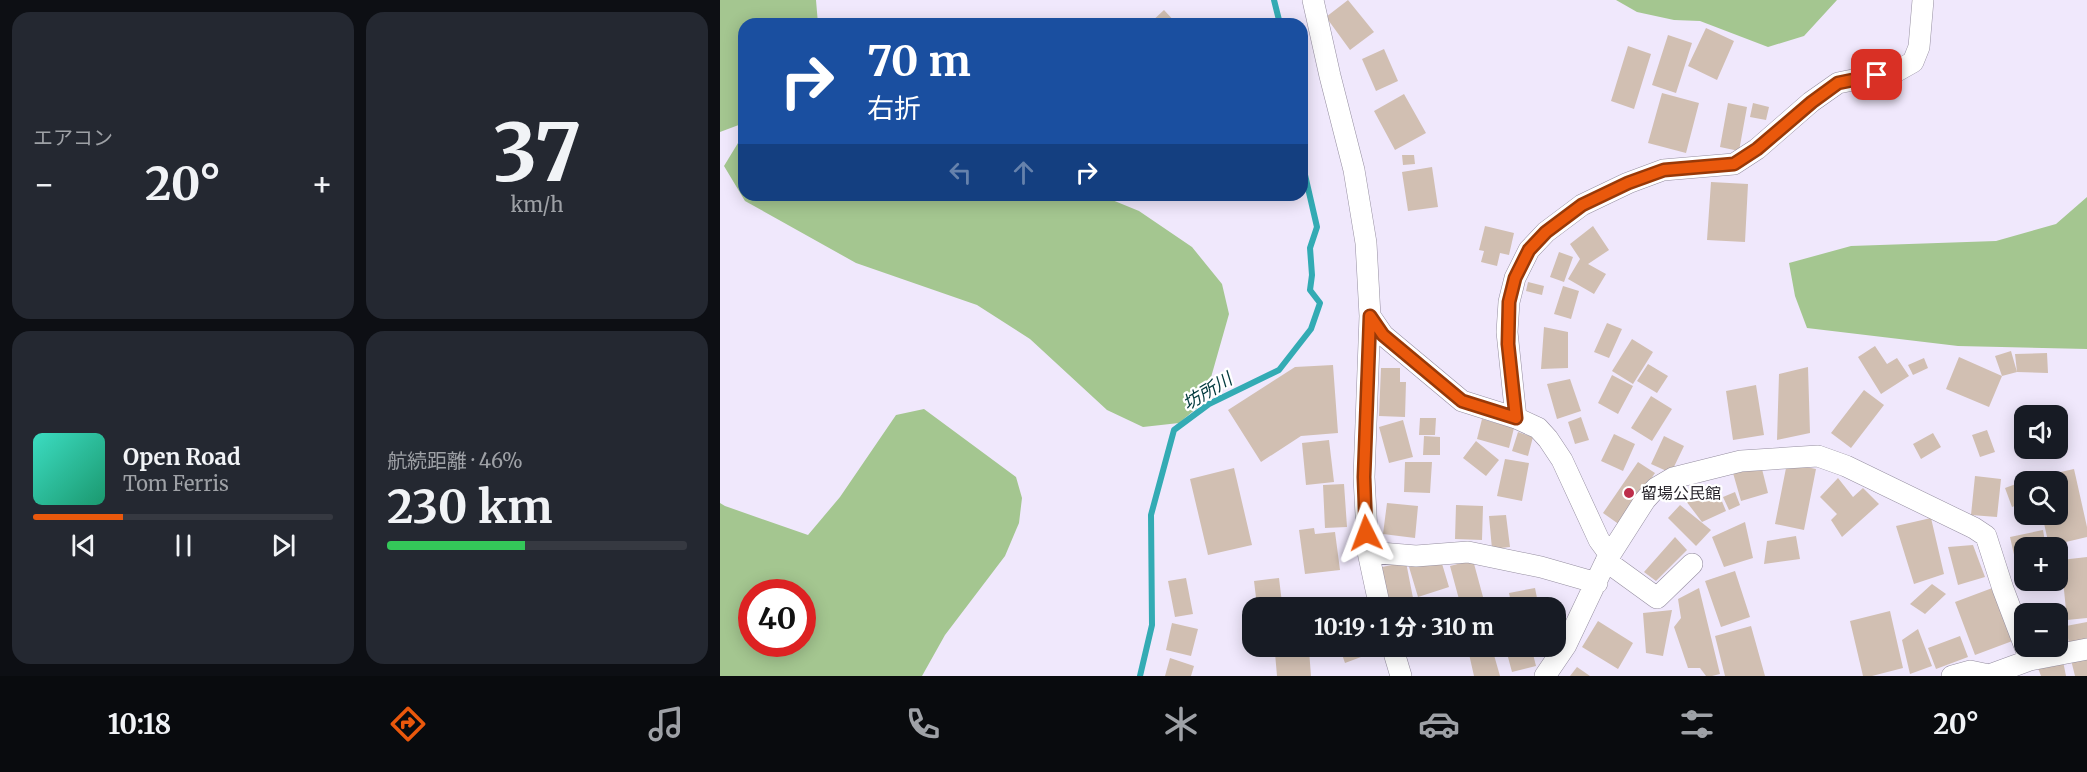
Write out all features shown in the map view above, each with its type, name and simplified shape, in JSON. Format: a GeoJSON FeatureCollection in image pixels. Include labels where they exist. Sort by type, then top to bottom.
{"type":"FeatureCollection","features":[{"type":"Feature","properties":{"kind":"street"},"geometry":{"type":"LineString","coordinates":[[1313,0],[1354,170],[1366,243],[1370,316],[1364,477],[1368,552],[1378,597]]}},
{"type":"Feature","properties":{"kind":"street"},"geometry":{"type":"LineString","coordinates":[[1516,418],[1508,340],[1509,302],[1515,278],[1529,250],[1546,232],[1582,205],[1628,183],[1664,170],[1734,164],[1757,149],[1838,83],[1897,71],[1913,62],[1919,47],[1923,0]]}},
{"type":"Feature","properties":{"kind":"street"},"geometry":{"type":"LineString","coordinates":[[1370,316],[1383,335],[1462,401],[1516,418],[1538,428],[1562,460],[1608,558],[1657,598],[1692,564]]}},
{"type":"Feature","properties":{"kind":"street"},"geometry":{"type":"LineString","coordinates":[[1545,676],[1566,645],[1608,558],[1645,500],[1656,488],[1673,478],[1741,460],[1818,456],[1846,466],[1986,536],[2003,590],[2030,660]]}},
{"type":"Feature","properties":{"kind":"street"},"geometry":{"type":"LineString","coordinates":[[1368,552],[1416,556],[1468,552],[1541,567],[1597,583]]}},
{"type":"Feature","properties":{"kind":"street"},"geometry":{"type":"LineString","coordinates":[[1952,676],[1970,670],[1989,675],[2030,660],[2087,649]]}},
{"type":"Feature","properties":{"kind":"street"},"geometry":{"type":"LineString","coordinates":[[1394,657],[1397,675]]}},
{"type":"Feature","properties":{"kind":"green space"},"geometry":{"type":"Polygon","coordinates":[[[720,0],[816,0],[818,18],[738,18],[738,125],[720,132],[720,0]]]}},
{"type":"Feature","properties":{"kind":"green space"},"geometry":{"type":"Polygon","coordinates":[[[1616,0],[1837,0],[1804,36],[1768,47],[1700,21],[1674,20],[1637,12],[1616,0]]]}},
{"type":"Feature","properties":{"kind":"green space"},"geometry":{"type":"Polygon","coordinates":[[[738,143],[738,189],[724,166],[738,143]]]}},
{"type":"Feature","properties":{"kind":"green space"},"geometry":{"type":"Polygon","coordinates":[[[2087,197],[2087,349],[1958,346],[1807,328],[1795,296],[1789,263],[1851,246],[1996,241],[2056,224],[2087,197]]]}},
{"type":"Feature","properties":{"kind":"green space"},"geometry":{"type":"Polygon","coordinates":[[[745,201],[1115,201],[1139,211],[1192,247],[1222,284],[1229,314],[1204,402],[1179,423],[1143,427],[1107,410],[1030,339],[977,305],[856,263],[745,201]]]}},
{"type":"Feature","properties":{"kind":"green space"},"geometry":{"type":"Polygon","coordinates":[[[924,409],[1016,477],[1022,498],[1019,523],[1005,556],[945,635],[922,676],[720,676],[720,503],[808,535],[840,497],[896,415],[924,409]]]}},
{"type":"Feature","properties":{"kind":"building"},"geometry":{"type":"Polygon","coordinates":[[[1348,0],[1374,32],[1350,50],[1326,17],[1348,0]]]}},
{"type":"Feature","properties":{"kind":"building"},"geometry":{"type":"Polygon","coordinates":[[[1164,10],[1171,18],[1155,18],[1164,10]]]}},
{"type":"Feature","properties":{"kind":"building"},"geometry":{"type":"Polygon","coordinates":[[[1706,28],[1734,41],[1717,80],[1688,66],[1706,28]]]}},
{"type":"Feature","properties":{"kind":"building"},"geometry":{"type":"Polygon","coordinates":[[[1668,35],[1692,43],[1676,93],[1652,85],[1668,35]]]}},
{"type":"Feature","properties":{"kind":"building"},"geometry":{"type":"Polygon","coordinates":[[[1628,46],[1651,54],[1634,109],[1611,101],[1628,46]]]}},
{"type":"Feature","properties":{"kind":"building"},"geometry":{"type":"Polygon","coordinates":[[[1384,49],[1398,81],[1376,91],[1362,59],[1384,49]]]}},
{"type":"Feature","properties":{"kind":"building"},"geometry":{"type":"Polygon","coordinates":[[[1662,93],[1699,103],[1686,153],[1648,143],[1662,93]]]}},
{"type":"Feature","properties":{"kind":"building"},"geometry":{"type":"Polygon","coordinates":[[[1404,94],[1426,133],[1395,150],[1374,111],[1404,94]]]}},
{"type":"Feature","properties":{"kind":"building"},"geometry":{"type":"Polygon","coordinates":[[[1728,103],[1747,107],[1739,151],[1720,147],[1728,103]]]}},
{"type":"Feature","properties":{"kind":"building"},"geometry":{"type":"Polygon","coordinates":[[[1753,103],[1769,107],[1766,120],[1750,117],[1753,103]]]}},
{"type":"Feature","properties":{"kind":"building"},"geometry":{"type":"Polygon","coordinates":[[[1402,155],[1414,155],[1415,164],[1403,165],[1402,155]]]}},
{"type":"Feature","properties":{"kind":"building"},"geometry":{"type":"Polygon","coordinates":[[[1432,167],[1438,207],[1408,211],[1402,172],[1432,167]]]}},
{"type":"Feature","properties":{"kind":"building"},"geometry":{"type":"Polygon","coordinates":[[[1711,182],[1748,184],[1745,242],[1707,240],[1711,182]]]}},
{"type":"Feature","properties":{"kind":"building"},"geometry":{"type":"Polygon","coordinates":[[[1485,226],[1514,233],[1509,255],[1500,253],[1497,266],[1481,262],[1484,251],[1479,250],[1485,226]]]}},
{"type":"Feature","properties":{"kind":"building"},"geometry":{"type":"Polygon","coordinates":[[[1593,226],[1609,250],[1588,264],[1606,274],[1594,294],[1568,279],[1580,259],[1570,244],[1593,226]]]}},
{"type":"Feature","properties":{"kind":"building"},"geometry":{"type":"Polygon","coordinates":[[[1559,252],[1573,257],[1564,282],[1550,277],[1559,252]]]}},
{"type":"Feature","properties":{"kind":"building"},"geometry":{"type":"Polygon","coordinates":[[[1528,282],[1544,286],[1542,295],[1526,291],[1528,282]]]}},
{"type":"Feature","properties":{"kind":"building"},"geometry":{"type":"Polygon","coordinates":[[[1563,286],[1579,291],[1571,319],[1554,314],[1563,286]]]}},
{"type":"Feature","properties":{"kind":"building"},"geometry":{"type":"Polygon","coordinates":[[[1607,323],[1622,329],[1609,358],[1594,352],[1607,323]]]}},
{"type":"Feature","properties":{"kind":"building"},"geometry":{"type":"Polygon","coordinates":[[[1544,327],[1568,332],[1568,368],[1541,369],[1544,327]]]}},
{"type":"Feature","properties":{"kind":"building"},"geometry":{"type":"Polygon","coordinates":[[[1632,339],[1653,352],[1633,384],[1612,371],[1632,339]]]}},
{"type":"Feature","properties":{"kind":"building"},"geometry":{"type":"Polygon","coordinates":[[[1875,346],[1887,364],[1897,358],[1909,376],[1881,394],[1858,357],[1875,346]]]}},
{"type":"Feature","properties":{"kind":"building"},"geometry":{"type":"Polygon","coordinates":[[[2011,351],[2017,372],[2002,376],[1995,356],[2011,351]]]}},
{"type":"Feature","properties":{"kind":"building"},"geometry":{"type":"Polygon","coordinates":[[[2047,353],[2048,373],[2017,372],[2015,354],[2047,353]]]}},
{"type":"Feature","properties":{"kind":"building"},"geometry":{"type":"Polygon","coordinates":[[[1959,357],[2002,376],[1989,407],[1946,389],[1959,357]]]}},
{"type":"Feature","properties":{"kind":"building"},"geometry":{"type":"Polygon","coordinates":[[[1924,358],[1928,368],[1913,375],[1908,365],[1924,358]]]}},
{"type":"Feature","properties":{"kind":"building"},"geometry":{"type":"Polygon","coordinates":[[[1648,364],[1668,376],[1657,393],[1637,381],[1648,364]]]}},
{"type":"Feature","properties":{"kind":"building"},"geometry":{"type":"Polygon","coordinates":[[[1333,365],[1338,433],[1301,436],[1261,462],[1228,410],[1295,367],[1333,365]]]}},
{"type":"Feature","properties":{"kind":"building"},"geometry":{"type":"Polygon","coordinates":[[[1808,367],[1810,433],[1777,440],[1779,374],[1808,367]]]}},
{"type":"Feature","properties":{"kind":"building"},"geometry":{"type":"Polygon","coordinates":[[[1381,368],[1400,368],[1400,382],[1406,382],[1405,417],[1379,416],[1381,368]]]}},
{"type":"Feature","properties":{"kind":"building"},"geometry":{"type":"Polygon","coordinates":[[[1612,375],[1633,386],[1618,414],[1598,403],[1612,375]]]}},
{"type":"Feature","properties":{"kind":"building"},"geometry":{"type":"Polygon","coordinates":[[[1570,379],[1581,411],[1557,419],[1547,384],[1570,379]]]}},
{"type":"Feature","properties":{"kind":"building"},"geometry":{"type":"Polygon","coordinates":[[[1756,385],[1764,435],[1733,440],[1726,391],[1756,385]]]}},
{"type":"Feature","properties":{"kind":"building"},"geometry":{"type":"Polygon","coordinates":[[[1864,390],[1884,405],[1851,448],[1831,433],[1864,390]]]}},
{"type":"Feature","properties":{"kind":"building"},"geometry":{"type":"Polygon","coordinates":[[[1651,396],[1672,409],[1652,441],[1631,428],[1651,396]]]}},
{"type":"Feature","properties":{"kind":"building"},"geometry":{"type":"Polygon","coordinates":[[[1581,417],[1589,440],[1575,444],[1568,422],[1581,417]]]}},
{"type":"Feature","properties":{"kind":"building"},"geometry":{"type":"Polygon","coordinates":[[[1420,418],[1436,418],[1435,435],[1419,435],[1420,418]]]}},
{"type":"Feature","properties":{"kind":"building"},"geometry":{"type":"Polygon","coordinates":[[[1482,419],[1514,428],[1509,448],[1477,439],[1482,419]]]}},
{"type":"Feature","properties":{"kind":"building"},"geometry":{"type":"Polygon","coordinates":[[[1403,420],[1413,457],[1389,463],[1379,427],[1403,420]]]}},
{"type":"Feature","properties":{"kind":"building"},"geometry":{"type":"Polygon","coordinates":[[[1987,430],[1995,452],[1980,457],[1972,435],[1987,430]]]}},
{"type":"Feature","properties":{"kind":"building"},"geometry":{"type":"Polygon","coordinates":[[[1518,432],[1533,437],[1528,456],[1512,451],[1518,432]]]}},
{"type":"Feature","properties":{"kind":"building"},"geometry":{"type":"Polygon","coordinates":[[[1933,433],[1941,447],[1921,459],[1913,444],[1933,433]]]}},
{"type":"Feature","properties":{"kind":"building"},"geometry":{"type":"Polygon","coordinates":[[[1614,434],[1635,444],[1623,471],[1601,461],[1614,434]]]}},
{"type":"Feature","properties":{"kind":"building"},"geometry":{"type":"Polygon","coordinates":[[[1424,436],[1440,437],[1440,455],[1423,455],[1424,436]]]}},
{"type":"Feature","properties":{"kind":"building"},"geometry":{"type":"Polygon","coordinates":[[[1664,436],[1684,446],[1671,473],[1651,464],[1664,436]]]}},
{"type":"Feature","properties":{"kind":"building"},"geometry":{"type":"Polygon","coordinates":[[[1329,440],[1334,482],[1306,485],[1302,443],[1329,440]]]}},
{"type":"Feature","properties":{"kind":"building"},"geometry":{"type":"Polygon","coordinates":[[[1476,441],[1499,460],[1486,476],[1463,458],[1476,441]]]}},
{"type":"Feature","properties":{"kind":"building"},"geometry":{"type":"Polygon","coordinates":[[[1505,459],[1529,463],[1522,501],[1497,496],[1505,459]]]}},
{"type":"Feature","properties":{"kind":"building"},"geometry":{"type":"Polygon","coordinates":[[[1405,462],[1432,462],[1430,493],[1404,492],[1405,462]]]}},
{"type":"Feature","properties":{"kind":"building","name":"留場公民館"},"geometry":{"type":"Polygon","coordinates":[[[1638,462],[1655,473],[1620,525],[1603,513],[1638,462]]]}},
{"type":"Feature","properties":{"kind":"building"},"geometry":{"type":"Polygon","coordinates":[[[1787,463],[1816,469],[1804,530],[1775,524],[1787,463]]]}},
{"type":"Feature","properties":{"kind":"building"},"geometry":{"type":"Polygon","coordinates":[[[1761,465],[1768,493],[1741,501],[1733,473],[1761,465]]]}},
{"type":"Feature","properties":{"kind":"building"},"geometry":{"type":"Polygon","coordinates":[[[1234,468],[1252,545],[1208,555],[1190,479],[1234,468]]]}},
{"type":"Feature","properties":{"kind":"building"},"geometry":{"type":"Polygon","coordinates":[[[2074,469],[2087,527],[2087,537],[2068,542],[2068,537],[2047,537],[2044,525],[2068,525],[2068,471],[2065,471],[2074,469]]]}},
{"type":"Feature","properties":{"kind":"building"},"geometry":{"type":"Polygon","coordinates":[[[1975,476],[2001,479],[1997,517],[1971,515],[1975,476]]]}},
{"type":"Feature","properties":{"kind":"building"},"geometry":{"type":"Polygon","coordinates":[[[1838,478],[1853,497],[1863,488],[1879,504],[1842,537],[1831,520],[1837,514],[1820,497],[1838,478]]]}},
{"type":"Feature","properties":{"kind":"building"},"geometry":{"type":"Polygon","coordinates":[[[1344,484],[1347,527],[1325,528],[1323,485],[1344,484]]]}},
{"type":"Feature","properties":{"kind":"building"},"geometry":{"type":"Polygon","coordinates":[[[2014,485],[2014,506],[2012,507],[2005,488],[2014,485]]]}},
{"type":"Feature","properties":{"kind":"building"},"geometry":{"type":"Polygon","coordinates":[[[1716,487],[1726,511],[1702,522],[1686,501],[1716,487]]]}},
{"type":"Feature","properties":{"kind":"building"},"geometry":{"type":"Polygon","coordinates":[[[1735,492],[1740,505],[1729,510],[1723,497],[1735,492]]]}},
{"type":"Feature","properties":{"kind":"building"},"geometry":{"type":"Polygon","coordinates":[[[1387,503],[1418,506],[1415,538],[1383,534],[1387,503]]]}},
{"type":"Feature","properties":{"kind":"building"},"geometry":{"type":"Polygon","coordinates":[[[1456,505],[1483,506],[1482,540],[1455,539],[1456,505]]]}},
{"type":"Feature","properties":{"kind":"building"},"geometry":{"type":"Polygon","coordinates":[[[1680,505],[1711,530],[1696,546],[1668,518],[1680,505]]]}},
{"type":"Feature","properties":{"kind":"building"},"geometry":{"type":"Polygon","coordinates":[[[1506,515],[1510,547],[1492,549],[1489,516],[1506,515]]]}},
{"type":"Feature","properties":{"kind":"building"},"geometry":{"type":"Polygon","coordinates":[[[1931,518],[1944,574],[1914,584],[1896,526],[1931,518]]]}},
{"type":"Feature","properties":{"kind":"building"},"geometry":{"type":"Polygon","coordinates":[[[1745,522],[1753,558],[1724,567],[1712,537],[1745,522]]]}},
{"type":"Feature","properties":{"kind":"building"},"geometry":{"type":"Polygon","coordinates":[[[1314,528],[1315,534],[1335,532],[1340,570],[1305,574],[1299,530],[1314,528]]]}},
{"type":"Feature","properties":{"kind":"building"},"geometry":{"type":"Polygon","coordinates":[[[2043,530],[2044,537],[2014,537],[2014,555],[2010,537],[2043,530]]]}},
{"type":"Feature","properties":{"kind":"building"},"geometry":{"type":"Polygon","coordinates":[[[1796,536],[1800,559],[1764,564],[1767,541],[1796,536]]]}},
{"type":"Feature","properties":{"kind":"building"},"geometry":{"type":"Polygon","coordinates":[[[1675,537],[1687,550],[1656,581],[1644,572],[1675,537]]]}},
{"type":"Feature","properties":{"kind":"building"},"geometry":{"type":"Polygon","coordinates":[[[1973,545],[1985,577],[1958,585],[1948,547],[1973,545]]]}},
{"type":"Feature","properties":{"kind":"building"},"geometry":{"type":"Polygon","coordinates":[[[1440,557],[1449,587],[1418,597],[1409,567],[1440,557]]]}},
{"type":"Feature","properties":{"kind":"building"},"geometry":{"type":"Polygon","coordinates":[[[2087,557],[2087,618],[2068,620],[2068,603],[2065,603],[2064,591],[2068,591],[2068,559],[2087,557]]]}},
{"type":"Feature","properties":{"kind":"building"},"geometry":{"type":"Polygon","coordinates":[[[1473,560],[1483,597],[1458,597],[1450,566],[1473,560]]]}},
{"type":"Feature","properties":{"kind":"building"},"geometry":{"type":"Polygon","coordinates":[[[1406,562],[1413,597],[1388,597],[1382,567],[1406,562]]]}},
{"type":"Feature","properties":{"kind":"building"},"geometry":{"type":"Polygon","coordinates":[[[1735,571],[1750,617],[1721,627],[1705,581],[1735,571]]]}},
{"type":"Feature","properties":{"kind":"building"},"geometry":{"type":"Polygon","coordinates":[[[1186,578],[1193,614],[1175,617],[1168,581],[1186,578]]]}},
{"type":"Feature","properties":{"kind":"building"},"geometry":{"type":"Polygon","coordinates":[[[1279,578],[1281,597],[1256,597],[1254,581],[1279,578]]]}},
{"type":"Feature","properties":{"kind":"building"},"geometry":{"type":"Polygon","coordinates":[[[1932,584],[1946,594],[1925,614],[1910,604],[1932,584]]]}},
{"type":"Feature","properties":{"kind":"building"},"geometry":{"type":"Polygon","coordinates":[[[1995,587],[2014,640],[1975,655],[1955,602],[1995,587]]]}},
{"type":"Feature","properties":{"kind":"building"},"geometry":{"type":"Polygon","coordinates":[[[1535,588],[1537,597],[1510,597],[1509,593],[1535,588]]]}},
{"type":"Feature","properties":{"kind":"building"},"geometry":{"type":"Polygon","coordinates":[[[1699,588],[1720,674],[1712,676],[1706,676],[1700,668],[1688,668],[1674,627],[1681,618],[1678,599],[1699,588]]]}},
{"type":"Feature","properties":{"kind":"building"},"geometry":{"type":"Polygon","coordinates":[[[1672,610],[1663,656],[1646,653],[1643,613],[1672,610]]]}},
{"type":"Feature","properties":{"kind":"building"},"geometry":{"type":"Polygon","coordinates":[[[1890,611],[1903,668],[1863,676],[1850,621],[1890,611]]]}},
{"type":"Feature","properties":{"kind":"building"},"geometry":{"type":"Polygon","coordinates":[[[1598,621],[1633,643],[1618,669],[1582,647],[1598,621]]]}},
{"type":"Feature","properties":{"kind":"building"},"geometry":{"type":"Polygon","coordinates":[[[2087,622],[2087,640],[2069,644],[2068,626],[2087,622]]]}},
{"type":"Feature","properties":{"kind":"building"},"geometry":{"type":"Polygon","coordinates":[[[1172,623],[1198,629],[1191,656],[1166,650],[1172,623]]]}},
{"type":"Feature","properties":{"kind":"building"},"geometry":{"type":"Polygon","coordinates":[[[1751,626],[1765,676],[1725,676],[1715,636],[1751,626]]]}},
{"type":"Feature","properties":{"kind":"building"},"geometry":{"type":"Polygon","coordinates":[[[1918,629],[1932,666],[1910,674],[1902,640],[1918,629]]]}},
{"type":"Feature","properties":{"kind":"building"},"geometry":{"type":"Polygon","coordinates":[[[1960,636],[1968,657],[1936,669],[1928,648],[1960,636]]]}},
{"type":"Feature","properties":{"kind":"building"},"geometry":{"type":"Polygon","coordinates":[[[1275,657],[1310,657],[1311,676],[1277,676],[1275,657]]]}},
{"type":"Feature","properties":{"kind":"building"},"geometry":{"type":"Polygon","coordinates":[[[1343,657],[1361,657],[1345,663],[1343,657]]]}},
{"type":"Feature","properties":{"kind":"building"},"geometry":{"type":"Polygon","coordinates":[[[1470,657],[1495,657],[1500,676],[1474,676],[1470,657]]]}},
{"type":"Feature","properties":{"kind":"building"},"geometry":{"type":"Polygon","coordinates":[[[1508,657],[1534,657],[1536,666],[1512,672],[1508,657]]]}},
{"type":"Feature","properties":{"kind":"building"},"geometry":{"type":"Polygon","coordinates":[[[1170,658],[1194,666],[1191,676],[1165,676],[1170,658]]]}},
{"type":"Feature","properties":{"kind":"building"},"geometry":{"type":"Polygon","coordinates":[[[2087,659],[2087,676],[2075,676],[2071,660],[2087,659]]]}},
{"type":"Feature","properties":{"kind":"building"},"geometry":{"type":"Polygon","coordinates":[[[2063,661],[2066,676],[2041,676],[2038,668],[2063,661]]]}},
{"type":"Feature","properties":{"kind":"building"},"geometry":{"type":"Polygon","coordinates":[[[1577,667],[1590,676],[1570,676],[1577,667]]]}},
{"type":"Feature","properties":{"kind":"waterway","name":"坊所川"},"geometry":{"type":"LineString","coordinates":[[1274,0],[1278,18]]}},
{"type":"Feature","properties":{"kind":"waterway","name":"坊所川"},"geometry":{"type":"LineString","coordinates":[[1140,676],[1152,625],[1151,515],[1174,430],[1209,404],[1279,370],[1311,329],[1320,303],[1310,290],[1312,275],[1310,248],[1317,227],[1308,188]]}},
{"type":"Feature","properties":{"kind":"place","name":"留場公民館"},"geometry":{"type":"Point","coordinates":[1629,493]}},
{"type":"Feature","properties":{"kind":"route"},"geometry":{"type":"LineString","coordinates":[[1366,533],[1364,477],[1370,316],[1383,335],[1462,401],[1516,418],[1508,344],[1509,302],[1515,278],[1529,250],[1546,232],[1582,205],[1628,183],[1664,170],[1734,164],[1757,149],[1838,83],[1877,75]]}}]}
